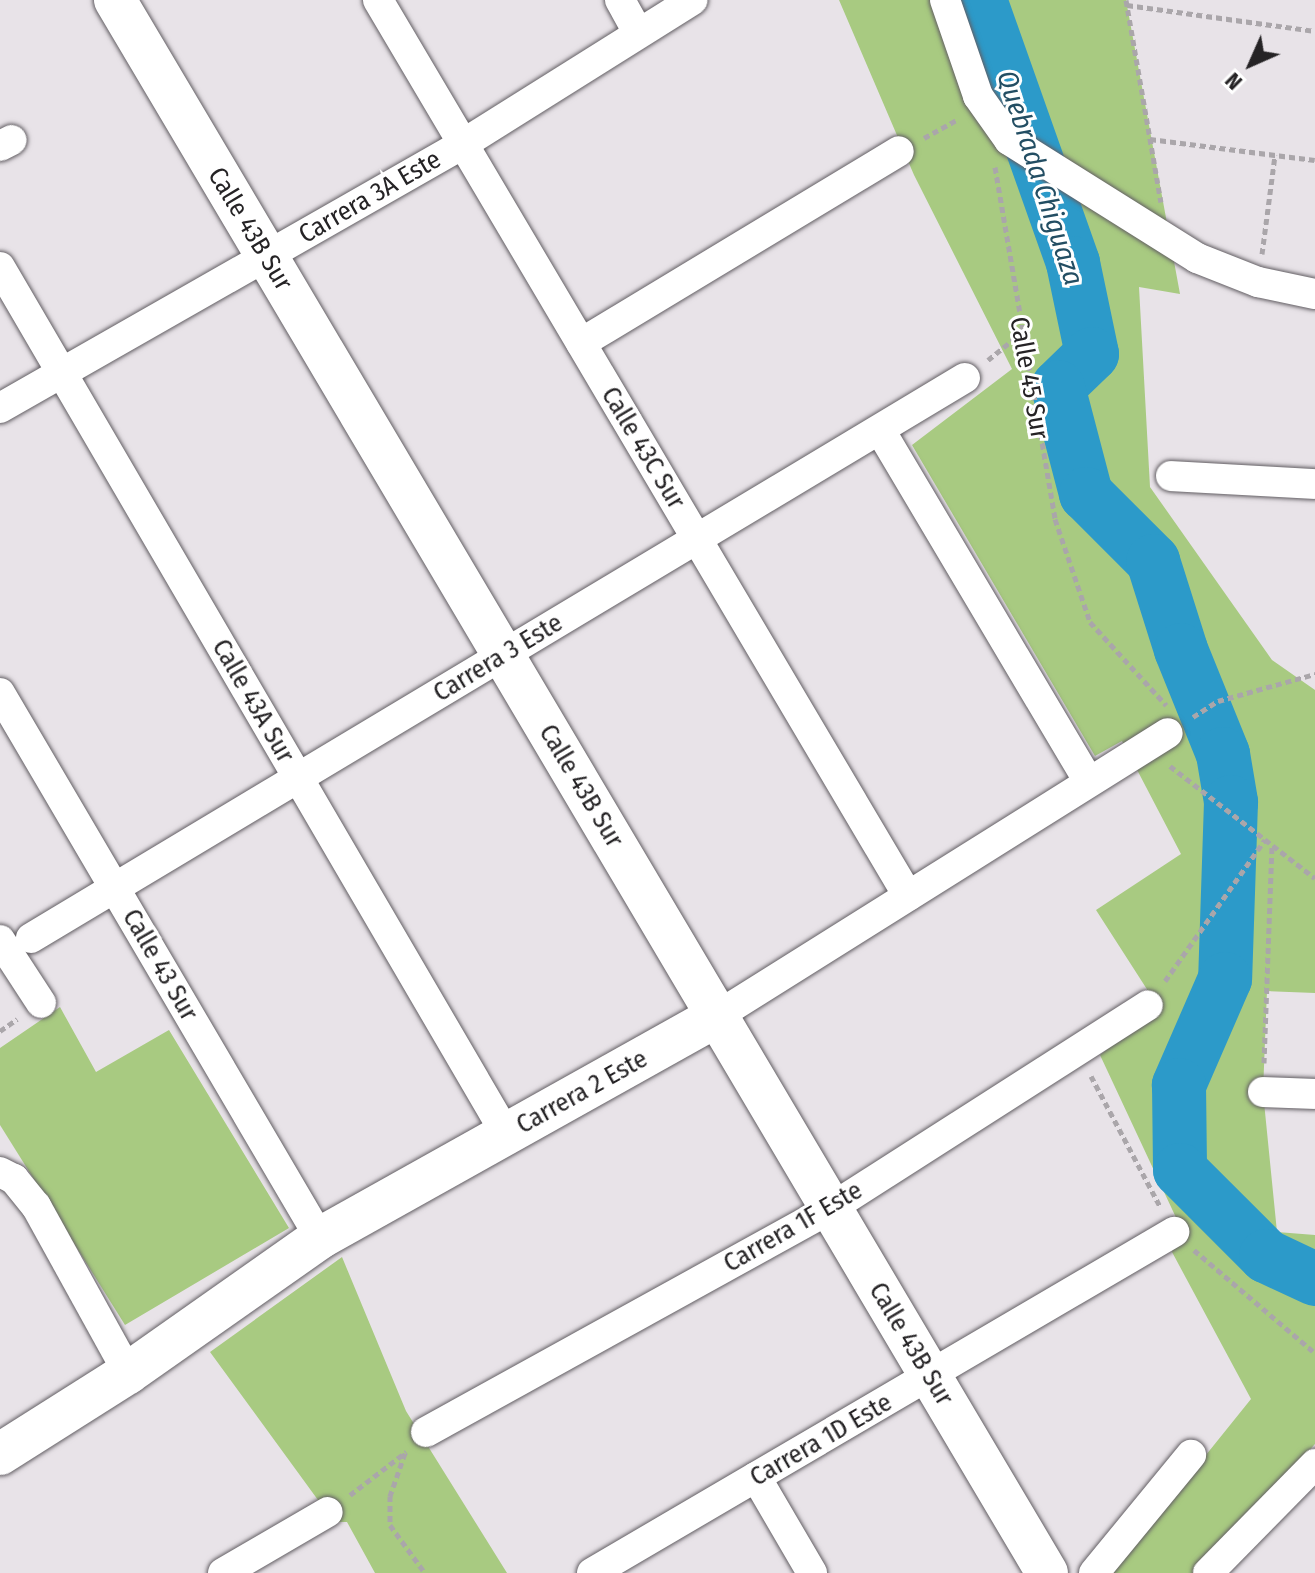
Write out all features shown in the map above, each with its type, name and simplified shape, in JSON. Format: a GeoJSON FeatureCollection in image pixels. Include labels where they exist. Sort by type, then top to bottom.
{"type":"FeatureCollection","features":[{"type":"Feature","properties":{"kind":"street","name":"Calle 43B Sur"},"geometry":{"type":"LineString","coordinates":[[115,0],[1047,1573]]}},
{"type":"Feature","properties":{"kind":"street","name":"Calle 43C Sur"},"geometry":{"type":"LineString","coordinates":[[378,0],[908,896]]}},
{"type":"Feature","properties":{"kind":"street"},"geometry":{"type":"LineString","coordinates":[[620,0],[638,32]]}},
{"type":"Feature","properties":{"kind":"street","name":"Carrera 3A Este"},"geometry":{"type":"LineString","coordinates":[[0,408],[463,144],[693,0]]}},
{"type":"Feature","properties":{"kind":"street"},"geometry":{"type":"LineString","coordinates":[[945,0],[985,109],[1024,151],[1168,242],[1258,282],[1315,294]]}},
{"type":"Feature","properties":{"kind":"street"},"geometry":{"type":"LineString","coordinates":[[581,343],[899,151]]}},
{"type":"Feature","properties":{"kind":"street","name":"Calle 43A Sur"},"geometry":{"type":"LineString","coordinates":[[0,267],[506,1134]]}},
{"type":"Feature","properties":{"kind":"street","name":"Carrera 3 Este"},"geometry":{"type":"LineString","coordinates":[[31,938],[965,378]]}},
{"type":"Feature","properties":{"kind":"street"},"geometry":{"type":"LineString","coordinates":[[880,430],[1089,782]]}},
{"type":"Feature","properties":{"kind":"street"},"geometry":{"type":"LineString","coordinates":[[1171,476],[1315,484]]}},
{"type":"Feature","properties":{"kind":"street","name":"Calle 43 Sur"},"geometry":{"type":"LineString","coordinates":[[0,693],[320,1238]]}},
{"type":"Feature","properties":{"kind":"street","name":"Carrera 2 Este"},"geometry":{"type":"LineString","coordinates":[[0,1454],[128,1373],[320,1238],[717,1016],[1089,782],[1167,729]]}},
{"type":"Feature","properties":{"kind":"street"},"geometry":{"type":"LineString","coordinates":[[0,940],[41,1003]]}},
{"type":"Feature","properties":{"kind":"street","name":"Carrera 1F Este"},"geometry":{"type":"LineString","coordinates":[[416,1442],[831,1208],[1148,1005]]}},
{"type":"Feature","properties":{"kind":"street"},"geometry":{"type":"LineString","coordinates":[[1263,1092],[1315,1094]]}},
{"type":"Feature","properties":{"kind":"street"},"geometry":{"type":"LineString","coordinates":[[0,1172],[14,1179],[36,1206],[128,1373]]}},
{"type":"Feature","properties":{"kind":"street","name":"Carrera 1D Este"},"geometry":{"type":"LineString","coordinates":[[600,1571],[1174,1232]]}},
{"type":"Feature","properties":{"kind":"street"},"geometry":{"type":"LineString","coordinates":[[1094,1573],[1191,1455]]}},
{"type":"Feature","properties":{"kind":"street"},"geometry":{"type":"LineString","coordinates":[[1208,1573],[1315,1464]]}},
{"type":"Feature","properties":{"kind":"street"},"geometry":{"type":"LineString","coordinates":[[756,1477],[812,1573]]}},
{"type":"Feature","properties":{"kind":"street"},"geometry":{"type":"LineString","coordinates":[[223,1573],[328,1512]]}},
{"type":"Feature","properties":{"kind":"path"},"geometry":{"type":"LineString","coordinates":[[1168,242],[1126,2],[1315,31]]}},
{"type":"Feature","properties":{"kind":"path"},"geometry":{"type":"LineString","coordinates":[[899,151],[985,109]]}},
{"type":"Feature","properties":{"kind":"path","name":"Calle 45 Sur"},"geometry":{"type":"LineString","coordinates":[[985,109],[1020,334],[1055,519],[1090,622],[1167,729],[1205,793],[1315,878]]}},
{"type":"Feature","properties":{"kind":"path"},"geometry":{"type":"LineString","coordinates":[[1150,139],[1315,160]]}},
{"type":"Feature","properties":{"kind":"path"},"geometry":{"type":"LineString","coordinates":[[1258,282],[1275,155]]}},
{"type":"Feature","properties":{"kind":"path"},"geometry":{"type":"LineString","coordinates":[[965,378],[1020,334]]}},
{"type":"Feature","properties":{"kind":"path"},"geometry":{"type":"LineString","coordinates":[[1167,729],[1218,701],[1315,674]]}},
{"type":"Feature","properties":{"kind":"path"},"geometry":{"type":"LineString","coordinates":[[1148,1005],[1265,840]]}},
{"type":"Feature","properties":{"kind":"path"},"geometry":{"type":"LineString","coordinates":[[1263,1092],[1272,845]]}},
{"type":"Feature","properties":{"kind":"path"},"geometry":{"type":"LineString","coordinates":[[328,1512],[416,1442]]}},
{"type":"Feature","properties":{"kind":"path"},"geometry":{"type":"LineString","coordinates":[[416,1442],[390,1496],[390,1525],[425,1573]]}},
{"type":"Feature","properties":{"kind":"green space"},"geometry":{"type":"Polygon","coordinates":[[[839,0],[1126,0],[1180,294],[1139,287],[1150,487],[1272,660],[1315,690],[1315,993],[1267,991],[1263,1092],[1277,1232],[1315,1235],[1315,1444],[1198,1573],[1111,1573],[1251,1399],[1172,1252],[1179,1224],[1100,1055],[1159,1008],[1096,910],[1181,854],[1122,741],[1095,756],[912,445],[1012,369],[914,175],[839,0]]]}},
{"type":"Feature","properties":{"kind":"green space"},"geometry":{"type":"Polygon","coordinates":[[[60,1007],[96,1072],[169,1030],[289,1228],[125,1325],[0,1125],[0,1048],[60,1007]]]}},
{"type":"Feature","properties":{"kind":"green space"},"geometry":{"type":"Polygon","coordinates":[[[342,1257],[406,1411],[507,1573],[375,1573],[347,1522],[334,1522],[210,1352],[342,1257]]]}},
{"type":"Feature","properties":{"kind":"waterway","name":"Quebrada Chiguaza"},"geometry":{"type":"LineString","coordinates":[[980,0],[1073,263],[1092,354],[1058,387],[1086,494],[1153,561],[1181,650],[1223,754],[1231,802],[1225,979],[1179,1085],[1180,1170],[1266,1256],[1315,1279]]}}]}
